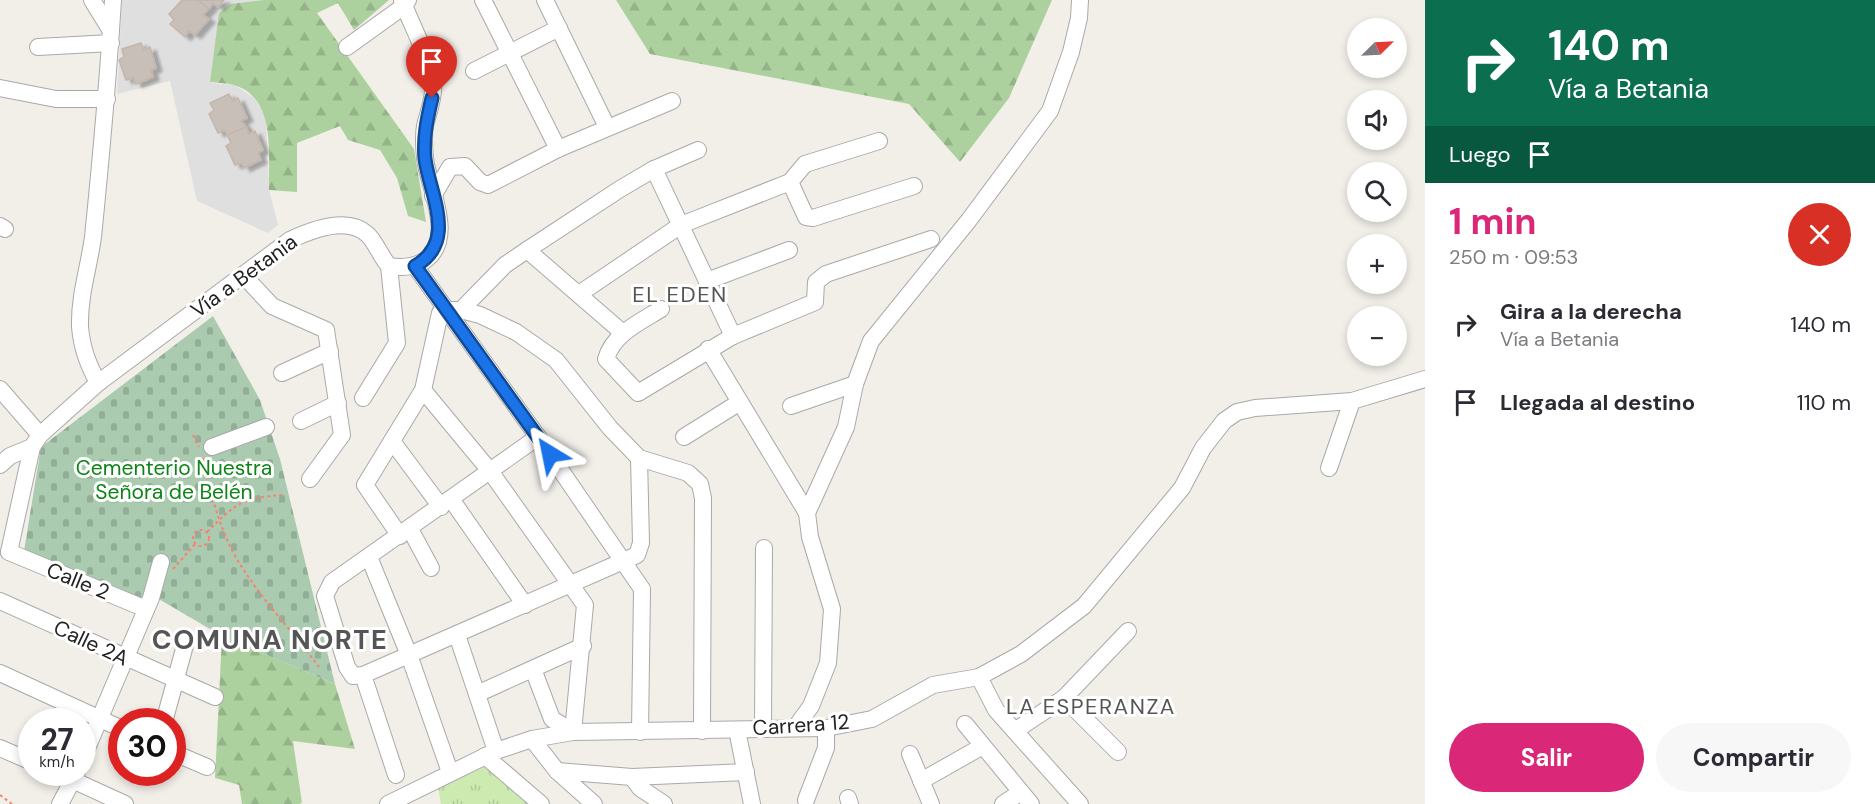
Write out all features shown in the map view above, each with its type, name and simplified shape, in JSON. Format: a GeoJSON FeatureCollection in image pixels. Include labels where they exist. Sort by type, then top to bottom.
{"type":"FeatureCollection","features":[{"type":"Feature","properties":{"kind":"street"},"geometry":{"type":"LineString","coordinates":[[93,0],[111,37]]}},
{"type":"Feature","properties":{"kind":"street"},"geometry":{"type":"LineString","coordinates":[[483,0],[558,149]]}},
{"type":"Feature","properties":{"kind":"street"},"geometry":{"type":"LineString","coordinates":[[545,0],[607,127]]}},
{"type":"Feature","properties":{"kind":"street"},"geometry":{"type":"LineString","coordinates":[[807,513],[846,427],[855,384],[871,341],[969,220],[1050,111],[1071,52],[1079,18],[1080,0]]}},
{"type":"Feature","properties":{"kind":"street"},"geometry":{"type":"LineString","coordinates":[[347,47],[405,2],[434,88],[424,139],[433,196],[439,215],[439,232],[429,256],[415,266],[401,268],[389,266],[397,343],[363,398]]}},
{"type":"Feature","properties":{"kind":"street"},"geometry":{"type":"LineString","coordinates":[[98,383],[84,355],[80,327],[81,296],[91,252],[111,37],[116,6]]}},
{"type":"Feature","properties":{"kind":"street"},"geometry":{"type":"LineString","coordinates":[[474,71],[559,28]]}},
{"type":"Feature","properties":{"kind":"street"},"geometry":{"type":"LineString","coordinates":[[38,47],[111,37]]}},
{"type":"Feature","properties":{"kind":"street"},"geometry":{"type":"LineString","coordinates":[[0,88],[56,99],[107,99]]}},
{"type":"Feature","properties":{"kind":"street"},"geometry":{"type":"LineString","coordinates":[[433,196],[450,167],[465,166],[480,182],[489,185],[558,149],[672,101]]}},
{"type":"Feature","properties":{"kind":"street"},"geometry":{"type":"LineString","coordinates":[[579,294],[681,225],[790,182],[805,164],[879,141]]}},
{"type":"Feature","properties":{"kind":"street"},"geometry":{"type":"LineString","coordinates":[[431,568],[365,485],[423,390],[438,317],[453,310],[505,265],[527,250],[654,169],[698,150]]}},
{"type":"Feature","properties":{"kind":"street"},"geometry":{"type":"LineString","coordinates":[[654,169],[733,336]]}},
{"type":"Feature","properties":{"kind":"street"},"geometry":{"type":"LineString","coordinates":[[790,182],[806,217],[813,218],[914,186]]}},
{"type":"Feature","properties":{"kind":"street","name":"Vía a Betania"},"geometry":{"type":"LineString","coordinates":[[36,441],[98,383],[296,237],[320,228],[345,225],[355,227],[366,233],[389,266]]}},
{"type":"Feature","properties":{"kind":"street"},"geometry":{"type":"LineString","coordinates":[[661,309],[623,333],[609,349],[606,359],[638,393],[733,336],[815,302],[816,282],[826,274],[931,238]]}},
{"type":"Feature","properties":{"kind":"street"},"geometry":{"type":"LineString","coordinates":[[527,250],[623,333]]}},
{"type":"Feature","properties":{"kind":"street"},"geometry":{"type":"LineString","coordinates":[[707,281],[789,250]]}},
{"type":"Feature","properties":{"kind":"street"},"geometry":{"type":"LineString","coordinates":[[415,266],[453,310],[642,589],[640,732]]}},
{"type":"Feature","properties":{"kind":"street"},"geometry":{"type":"LineString","coordinates":[[243,275],[272,306],[326,330],[342,435],[310,479]]}},
{"type":"Feature","properties":{"kind":"street"},"geometry":{"type":"LineString","coordinates":[[453,310],[480,315],[516,332],[556,360],[610,428],[639,458],[688,473],[700,484],[703,498],[702,731]]}},
{"type":"Feature","properties":{"kind":"street"},"geometry":{"type":"LineString","coordinates":[[708,349],[807,513],[810,537],[832,609],[828,663],[811,706],[795,728]]}},
{"type":"Feature","properties":{"kind":"street"},"geometry":{"type":"LineString","coordinates":[[282,373],[330,351]]}},
{"type":"Feature","properties":{"kind":"street","name":"Carrera 12"},"geometry":{"type":"LineString","coordinates":[[388,804],[404,800],[450,772],[491,753],[532,739],[573,732],[826,728],[872,719],[933,685],[979,677],[1021,654],[1083,606],[1182,488],[1203,448],[1224,421],[1237,412],[1255,408],[1352,401],[1425,379]]}},
{"type":"Feature","properties":{"kind":"street"},"geometry":{"type":"LineString","coordinates":[[791,406],[855,384]]}},
{"type":"Feature","properties":{"kind":"street"},"geometry":{"type":"LineString","coordinates":[[0,389],[36,441],[5,557]]}},
{"type":"Feature","properties":{"kind":"street"},"geometry":{"type":"LineString","coordinates":[[423,390],[490,471],[585,605],[583,646],[573,732],[552,719],[533,669]]}},
{"type":"Feature","properties":{"kind":"street"},"geometry":{"type":"LineString","coordinates":[[1329,468],[1352,401]]}},
{"type":"Feature","properties":{"kind":"street"},"geometry":{"type":"LineString","coordinates":[[684,437],[740,402]]}},
{"type":"Feature","properties":{"kind":"street"},"geometry":{"type":"LineString","coordinates":[[301,421],[338,404]]}},
{"type":"Feature","properties":{"kind":"street"},"geometry":{"type":"LineString","coordinates":[[212,447],[266,427]]}},
{"type":"Feature","properties":{"kind":"street"},"geometry":{"type":"LineString","coordinates":[[538,436],[405,533],[332,582],[325,596],[347,667],[353,676],[363,675],[573,585],[625,562],[641,551],[639,458]]}},
{"type":"Feature","properties":{"kind":"street"},"geometry":{"type":"LineString","coordinates":[[0,465],[36,441]]}},
{"type":"Feature","properties":{"kind":"street"},"geometry":{"type":"LineString","coordinates":[[392,441],[446,503],[525,605]]}},
{"type":"Feature","properties":{"kind":"street"},"geometry":{"type":"LineString","coordinates":[[763,729],[764,548]]}},
{"type":"Feature","properties":{"kind":"street","name":"Calle 2"},"geometry":{"type":"LineString","coordinates":[[5,557],[146,609]]}},
{"type":"Feature","properties":{"kind":"street"},"geometry":{"type":"LineString","coordinates":[[369,557],[409,655],[450,772]]}},
{"type":"Feature","properties":{"kind":"street"},"geometry":{"type":"LineString","coordinates":[[96,731],[146,609],[167,566]]}},
{"type":"Feature","properties":{"kind":"street","name":"Calle 2A"},"geometry":{"type":"LineString","coordinates":[[0,601],[176,682],[215,697]]}},
{"type":"Feature","properties":{"kind":"street"},"geometry":{"type":"LineString","coordinates":[[1016,730],[1065,698],[1128,631]]}},
{"type":"Feature","properties":{"kind":"street"},"geometry":{"type":"LineString","coordinates":[[457,635],[477,694],[491,753],[541,804]]}},
{"type":"Feature","properties":{"kind":"street"},"geometry":{"type":"LineString","coordinates":[[168,708],[187,638]]}},
{"type":"Feature","properties":{"kind":"street"},"geometry":{"type":"LineString","coordinates":[[477,694],[583,646]]}},
{"type":"Feature","properties":{"kind":"street"},"geometry":{"type":"LineString","coordinates":[[0,673],[108,723]]}},
{"type":"Feature","properties":{"kind":"street"},"geometry":{"type":"LineString","coordinates":[[363,675],[396,775]]}},
{"type":"Feature","properties":{"kind":"street"},"geometry":{"type":"LineString","coordinates":[[979,677],[996,710],[1080,804]]}},
{"type":"Feature","properties":{"kind":"street"},"geometry":{"type":"LineString","coordinates":[[1065,698],[1118,752]]}},
{"type":"Feature","properties":{"kind":"street"},"geometry":{"type":"LineString","coordinates":[[965,724],[981,747],[1026,798],[1003,804]]}},
{"type":"Feature","properties":{"kind":"street"},"geometry":{"type":"LineString","coordinates":[[806,800],[826,748],[826,728]]}},
{"type":"Feature","properties":{"kind":"street"},"geometry":{"type":"LineString","coordinates":[[737,730],[752,804]]}},
{"type":"Feature","properties":{"kind":"street"},"geometry":{"type":"LineString","coordinates":[[532,739],[557,771],[594,804]]}},
{"type":"Feature","properties":{"kind":"street"},"geometry":{"type":"LineString","coordinates":[[921,781],[981,747]]}},
{"type":"Feature","properties":{"kind":"street"},"geometry":{"type":"LineString","coordinates":[[0,748],[18,756]]}},
{"type":"Feature","properties":{"kind":"street"},"geometry":{"type":"LineString","coordinates":[[910,754],[931,804]]}},
{"type":"Feature","properties":{"kind":"street"},"geometry":{"type":"LineString","coordinates":[[186,758],[207,767]]}},
{"type":"Feature","properties":{"kind":"street"},"geometry":{"type":"LineString","coordinates":[[557,771],[632,777],[746,772]]}},
{"type":"Feature","properties":{"kind":"street"},"geometry":{"type":"LineString","coordinates":[[632,777],[640,788],[664,804]]}},
{"type":"Feature","properties":{"kind":"street"},"geometry":{"type":"LineString","coordinates":[[60,804],[70,786]]}},
{"type":"Feature","properties":{"kind":"street"},"geometry":{"type":"LineString","coordinates":[[93,786],[125,804]]}},
{"type":"Feature","properties":{"kind":"path"},"geometry":{"type":"LineString","coordinates":[[193,435],[202,454],[221,526],[234,554],[278,617],[319,667]]}},
{"type":"Feature","properties":{"kind":"path"},"geometry":{"type":"LineString","coordinates":[[195,544],[196,532],[207,532],[241,501],[255,496],[282,495]]}},
{"type":"Feature","properties":{"kind":"path"},"geometry":{"type":"LineString","coordinates":[[195,544],[203,546],[208,544],[210,538],[207,532]]}},
{"type":"Feature","properties":{"kind":"path"},"geometry":{"type":"LineString","coordinates":[[167,566],[195,544]]}},
{"type":"Feature","properties":{"kind":"path"},"geometry":{"type":"LineString","coordinates":[[0,795],[12,804]]}},
{"type":"Feature","properties":{"kind":"shaded area"},"geometry":{"type":"Polygon","coordinates":[[[122,0],[264,0],[211,83],[235,85],[254,98],[266,115],[269,190],[278,225],[268,233],[197,201],[170,81],[117,94],[122,0]]]}},
{"type":"Feature","properties":{"kind":"green space"},"geometry":{"type":"Polygon","coordinates":[[[264,0],[389,0],[354,30],[338,3],[317,13],[414,149],[426,222],[408,216],[397,178],[380,150],[348,140],[340,126],[297,143],[297,192],[269,190],[267,129],[264,115],[257,102],[248,92],[234,85],[210,82],[219,13],[231,4],[264,0]]]}},
{"type":"Feature","properties":{"kind":"green space"},"geometry":{"type":"Polygon","coordinates":[[[616,0],[1052,0],[1009,98],[960,162],[909,104],[650,54],[616,0]]]}},
{"type":"Feature","properties":{"kind":"green space","name":"Cementerio Nuestra Señora de Belén"},"geometry":{"type":"Polygon","coordinates":[[[213,316],[260,400],[280,459],[335,684],[222,636],[157,598],[144,603],[24,551],[41,447],[213,316]]]}},
{"type":"Feature","properties":{"kind":"green space"},"geometry":{"type":"Polygon","coordinates":[[[222,636],[335,684],[355,749],[293,741],[302,803],[242,804],[239,785],[215,778],[222,636]]]}},
{"type":"Feature","properties":{"kind":"green space"},"geometry":{"type":"Polygon","coordinates":[[[487,766],[529,804],[441,804],[438,788],[487,766]]]}},
{"type":"Feature","properties":{"kind":"building"},"geometry":{"type":"Polygon","coordinates":[[[182,0],[198,0],[209,9],[203,15],[209,19],[195,35],[189,31],[185,37],[170,24],[174,20],[169,14],[182,0]]]}},
{"type":"Feature","properties":{"kind":"building"},"geometry":{"type":"Polygon","coordinates":[[[198,0],[224,0],[218,7],[213,3],[209,9],[198,0]]]}},
{"type":"Feature","properties":{"kind":"building"},"geometry":{"type":"Polygon","coordinates":[[[141,43],[144,50],[150,47],[156,68],[151,70],[153,77],[136,84],[133,78],[126,80],[119,60],[124,57],[122,49],[141,43]]]}},
{"type":"Feature","properties":{"kind":"building"},"geometry":{"type":"Polygon","coordinates":[[[229,94],[233,101],[238,98],[247,118],[241,121],[246,127],[227,135],[225,130],[218,133],[209,114],[214,110],[210,103],[229,94]]]}},
{"type":"Feature","properties":{"kind":"building"},"geometry":{"type":"Polygon","coordinates":[[[246,127],[249,134],[255,131],[263,150],[258,153],[261,160],[244,168],[242,163],[235,165],[226,146],[231,143],[227,135],[246,127]]]}},
{"type":"Feature","properties":{"kind":"district","name":"EL EDEN"},"geometry":{"type":"Point","coordinates":[680,294]}},
{"type":"Feature","properties":{"kind":"district","name":"COMUNA NORTE"},"geometry":{"type":"Point","coordinates":[270,640]}},
{"type":"Feature","properties":{"kind":"district","name":"LA ESPERANZA"},"geometry":{"type":"Point","coordinates":[1091,706]}},
{"type":"Feature","properties":{"kind":"route"},"geometry":{"type":"LineString","coordinates":[[432,98],[424,139],[428,175],[439,215],[439,232],[435,248],[425,260],[415,266],[550,454]]}}]}
